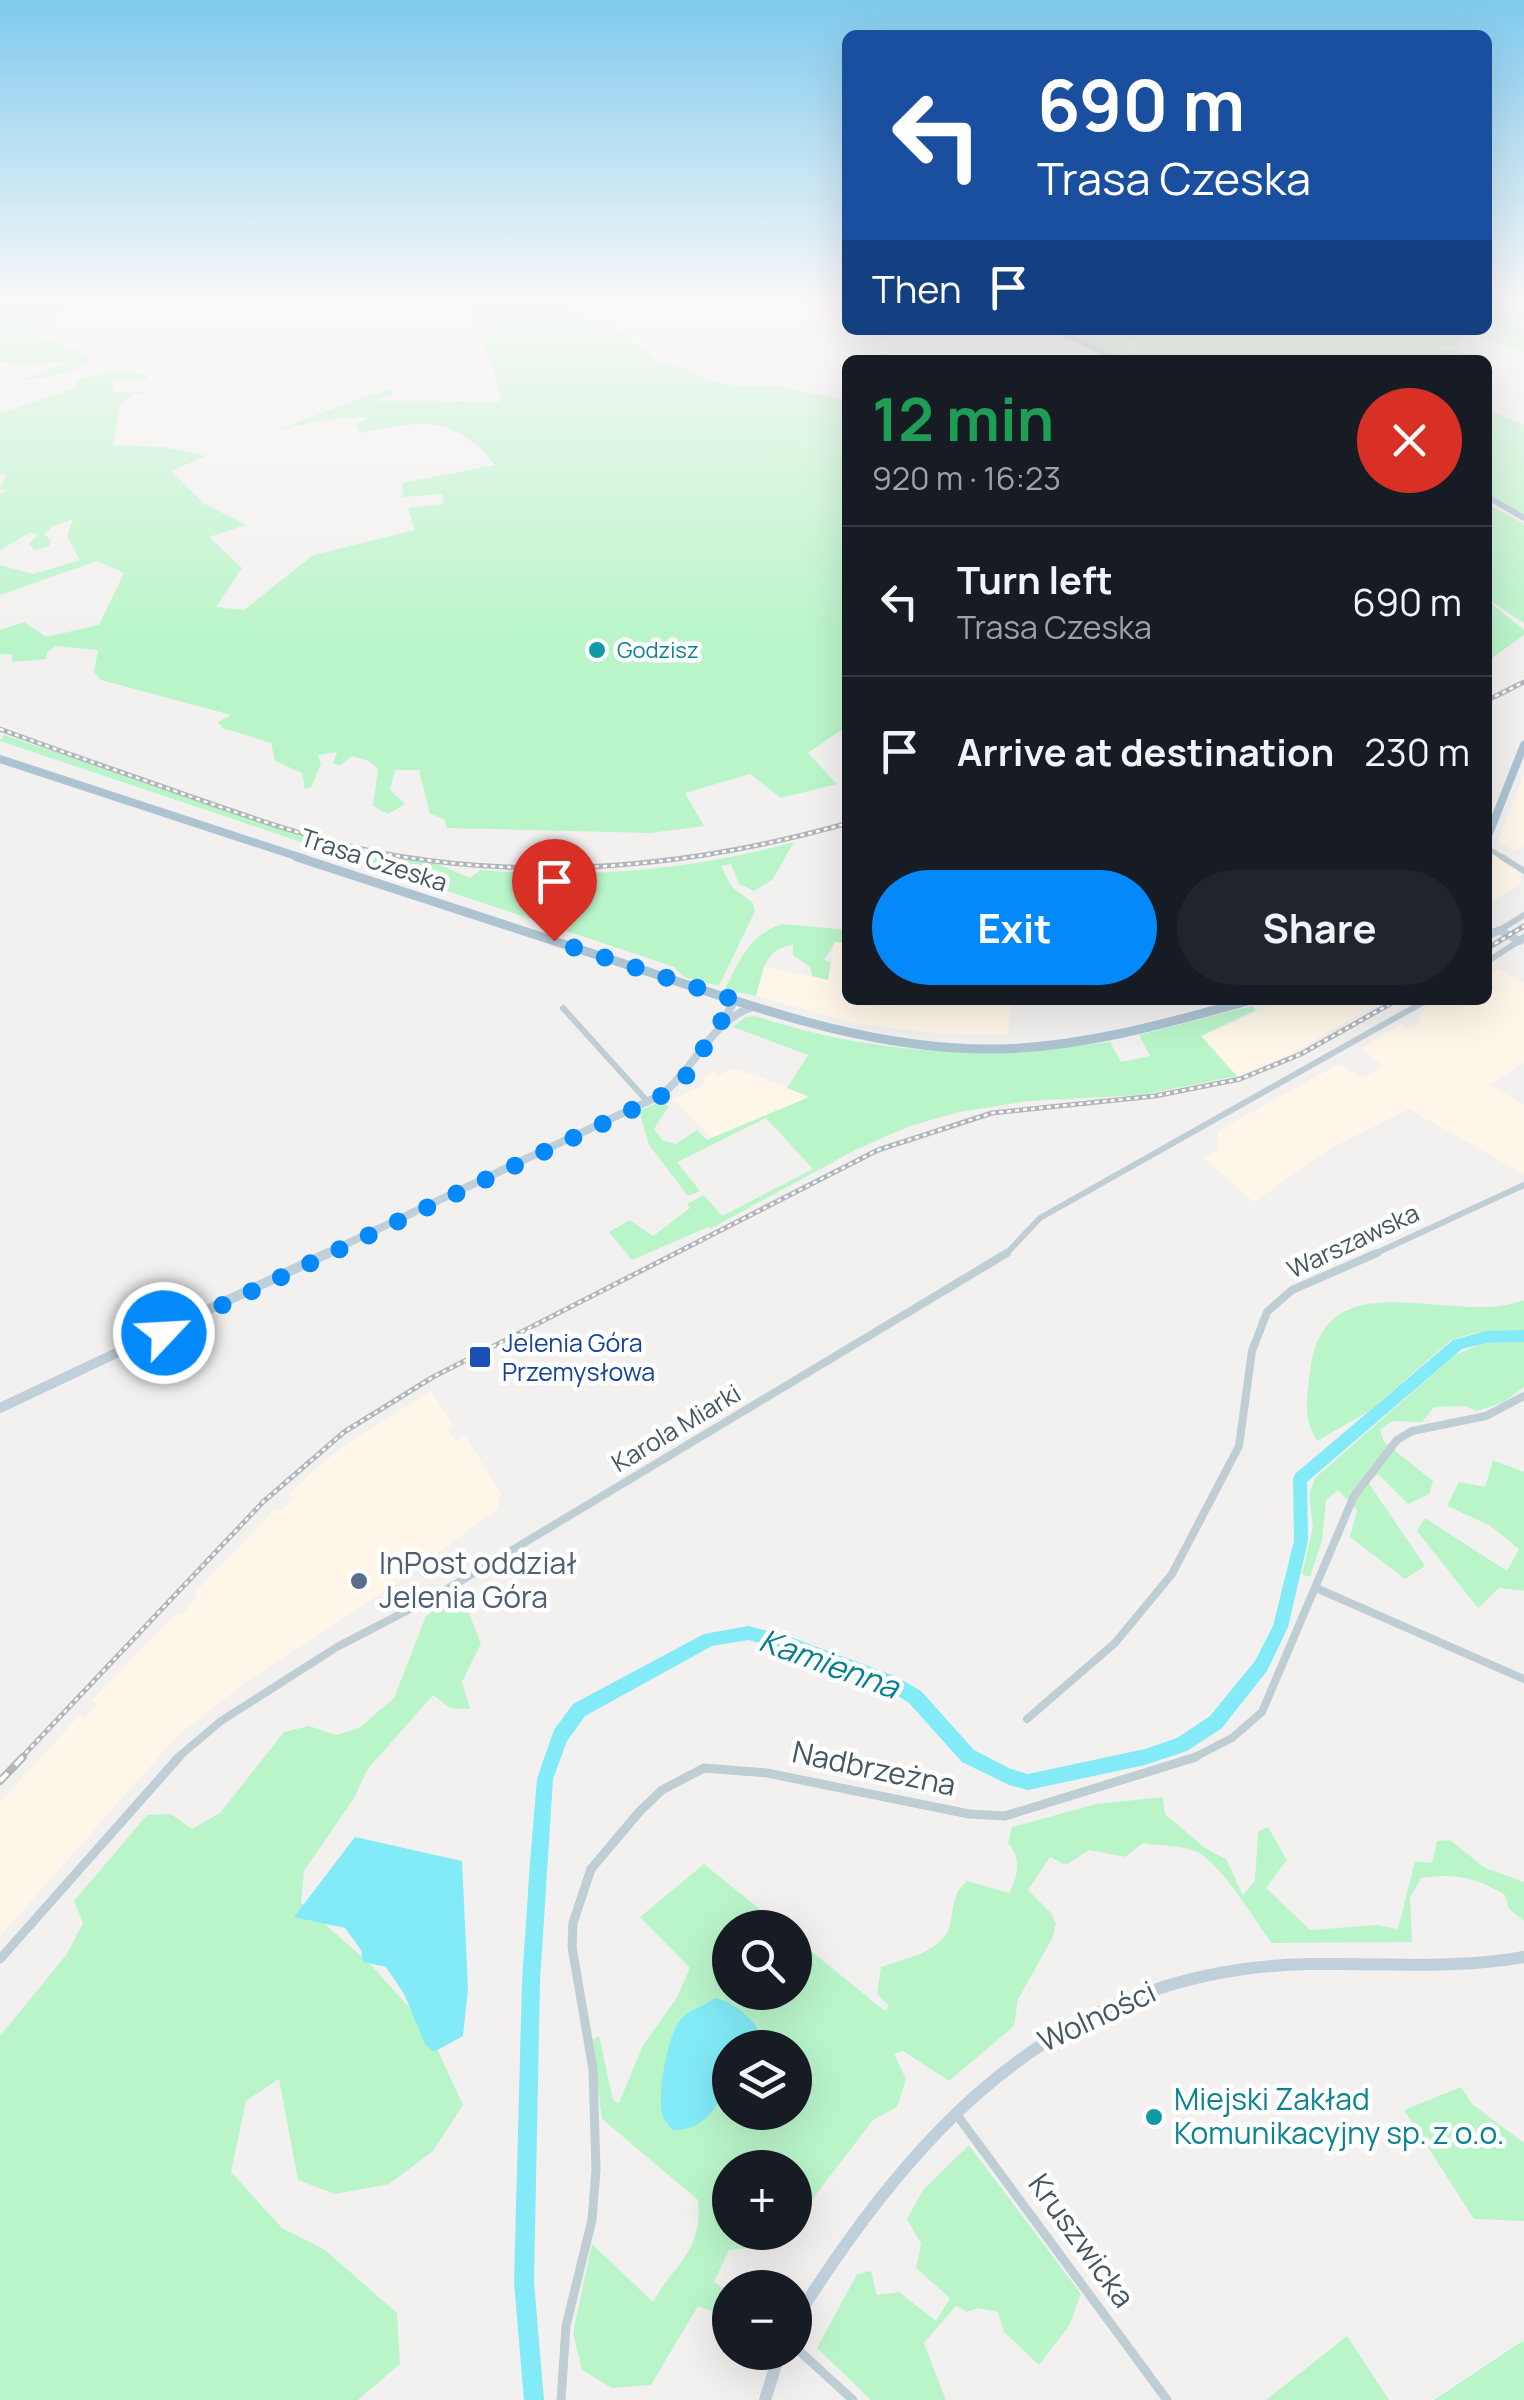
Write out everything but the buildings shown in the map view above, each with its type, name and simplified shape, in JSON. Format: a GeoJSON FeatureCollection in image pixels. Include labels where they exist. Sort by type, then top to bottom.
{"type":"FeatureCollection","features":[{"type":"Feature","properties":{"kind":"main road"},"geometry":{"type":"LineString","coordinates":[[1492,500],[1524,518]]}},
{"type":"Feature","properties":{"kind":"main road"},"geometry":{"type":"LineString","coordinates":[[1492,826],[1524,745]]}},
{"type":"Feature","properties":{"kind":"main road","name":"Trasa Czeska"},"geometry":{"type":"LineString","coordinates":[[0,759],[757,1008],[861,1036],[988,1048],[1096,1038],[1231,1005]]}},
{"type":"Feature","properties":{"kind":"street"},"geometry":{"type":"LineString","coordinates":[[1492,851],[1524,871]]}},
{"type":"Feature","properties":{"kind":"street"},"geometry":{"type":"LineString","coordinates":[[1492,933],[1524,915]]}},
{"type":"Feature","properties":{"kind":"street"},"geometry":{"type":"LineString","coordinates":[[1500,930],[1521,940]]}},
{"type":"Feature","properties":{"kind":"street"},"geometry":{"type":"LineString","coordinates":[[1492,958],[1521,940]]}},
{"type":"Feature","properties":{"kind":"street"},"geometry":{"type":"LineString","coordinates":[[732,1016],[738,1006],[735,1000]]}},
{"type":"Feature","properties":{"kind":"street"},"geometry":{"type":"LineString","coordinates":[[0,1408],[648,1102],[684,1078],[735,1000]]}},
{"type":"Feature","properties":{"kind":"street","name":"Karola Miarki"},"geometry":{"type":"LineString","coordinates":[[0,1959],[175,1760],[221,1721],[337,1647],[430,1599],[1002,1258],[1040,1218],[1418,1005]]}},
{"type":"Feature","properties":{"kind":"street"},"geometry":{"type":"LineString","coordinates":[[563,1008],[648,1102]]}},
{"type":"Feature","properties":{"kind":"street"},"geometry":{"type":"LineString","coordinates":[[720,1028],[745,1008],[757,1008]]}},
{"type":"Feature","properties":{"kind":"street","name":"Warszawska"},"geometry":{"type":"LineString","coordinates":[[1027,1719],[1115,1643],[1189,1547],[1239,1446],[1245,1426],[1246,1374],[1260,1324],[1277,1301],[1289,1291],[1358,1258],[1524,1185]]}},
{"type":"Feature","properties":{"kind":"street","name":"Nadbrzeżna"},"geometry":{"type":"LineString","coordinates":[[562,2400],[566,2326],[592,2220],[596,2170],[593,2069],[572,1947],[573,1923],[592,1868],[631,1821],[662,1790],[704,1768],[768,1773],[989,1816],[1011,1815],[1175,1767],[1232,1738],[1262,1712],[1354,1496],[1397,1440],[1412,1430],[1486,1416],[1524,1396]]}},
{"type":"Feature","properties":{"kind":"street"},"geometry":{"type":"LineString","coordinates":[[1316,1588],[1524,1679]]}},
{"type":"Feature","properties":{"kind":"street","name":"Wolności"},"geometry":{"type":"LineString","coordinates":[[812,2296],[888,2187],[954,2111],[1020,2054],[1048,2036],[1156,1987],[1240,1970],[1524,1957]]}},
{"type":"Feature","properties":{"kind":"street","name":"Kruszwicka"},"geometry":{"type":"LineString","coordinates":[[954,2111],[1168,2400]]}},
{"type":"Feature","properties":{"kind":"street"},"geometry":{"type":"LineString","coordinates":[[812,2362],[854,2400]]}},
{"type":"Feature","properties":{"kind":"street"},"geometry":{"type":"LineString","coordinates":[[766,2400],[775,2370]]}},
{"type":"Feature","properties":{"kind":"shaded area"},"geometry":{"type":"Polygon","coordinates":[[[1524,774],[1524,846],[1516,851],[1498,841],[1524,774]]]}},
{"type":"Feature","properties":{"kind":"shaded area"},"geometry":{"type":"Polygon","coordinates":[[[1496,854],[1524,873],[1519,879],[1523,883],[1492,901],[1492,864],[1496,854]]]}},
{"type":"Feature","properties":{"kind":"shaded area"},"geometry":{"type":"Polygon","coordinates":[[[835,942],[842,943],[842,1005],[1011,1005],[1008,1035],[931,1033],[854,1023],[756,996],[764,967],[828,980],[835,942]]]}},
{"type":"Feature","properties":{"kind":"shaded area"},"geometry":{"type":"Polygon","coordinates":[[[1498,968],[1524,983],[1524,1062],[1490,1085],[1524,1105],[1524,1174],[1409,1109],[1329,1149],[1254,1202],[1204,1158],[1218,1150],[1218,1131],[1339,1064],[1362,1078],[1384,1066],[1361,1048],[1402,1024],[1409,1029],[1421,1024],[1418,1014],[1432,1005],[1492,1005],[1492,972],[1498,968]]]}},
{"type":"Feature","properties":{"kind":"shaded area"},"geometry":{"type":"Polygon","coordinates":[[[1274,1005],[1376,1005],[1290,1054],[1237,1076],[1201,1036],[1274,1005]]]}},
{"type":"Feature","properties":{"kind":"shaded area"},"geometry":{"type":"Polygon","coordinates":[[[732,1068],[809,1097],[712,1138],[673,1099],[706,1084],[702,1078],[714,1072],[718,1076],[732,1068]]]}},
{"type":"Feature","properties":{"kind":"shaded area"},"geometry":{"type":"Polygon","coordinates":[[[431,1391],[454,1426],[448,1431],[456,1441],[465,1436],[501,1493],[497,1509],[397,1583],[246,1682],[177,1736],[0,1936],[0,1802],[79,1716],[84,1718],[97,1705],[92,1700],[176,1613],[181,1615],[197,1598],[194,1594],[275,1509],[279,1512],[293,1499],[289,1494],[312,1472],[344,1446],[431,1391]]]}},
{"type":"Feature","properties":{"kind":"green space"},"geometry":{"type":"Polygon","coordinates":[[[0,414],[119,414],[113,445],[163,447],[206,456],[171,471],[205,504],[246,525],[209,537],[242,568],[216,607],[244,610],[313,555],[415,530],[408,508],[444,504],[442,494],[403,497],[402,483],[495,465],[465,436],[435,425],[360,433],[356,424],[365,417],[327,419],[278,430],[319,414],[842,414],[842,729],[808,753],[837,784],[781,798],[750,774],[685,793],[704,826],[650,833],[447,828],[444,819],[430,814],[419,770],[395,770],[390,790],[405,804],[388,814],[373,806],[378,769],[369,761],[352,756],[341,765],[333,764],[337,752],[318,755],[321,764],[311,787],[305,789],[302,773],[275,761],[271,743],[223,728],[218,722],[231,715],[101,680],[94,672],[98,650],[56,646],[47,652],[46,659],[12,662],[12,654],[0,654],[0,630],[24,622],[46,637],[99,625],[124,573],[97,561],[0,595],[0,565],[34,574],[80,560],[67,536],[73,519],[44,534],[51,541],[49,546],[35,550],[28,544],[38,535],[31,532],[0,550],[0,494],[6,491],[0,489],[6,475],[0,474],[0,414]]]}},
{"type":"Feature","properties":{"kind":"green space"},"geometry":{"type":"Polygon","coordinates":[[[1492,414],[1524,425],[1524,515],[1492,497],[1492,414]]]}},
{"type":"Feature","properties":{"kind":"green space"},"geometry":{"type":"Polygon","coordinates":[[[1492,506],[1524,524],[1524,623],[1492,602],[1492,506]]]}},
{"type":"Feature","properties":{"kind":"green space"},"geometry":{"type":"Polygon","coordinates":[[[1492,604],[1524,630],[1524,635],[1492,658],[1492,604]]]}},
{"type":"Feature","properties":{"kind":"green space"},"geometry":{"type":"Polygon","coordinates":[[[4,735],[357,852],[437,864],[470,878],[480,870],[559,873],[678,866],[794,842],[773,879],[754,891],[739,884],[731,864],[721,866],[731,886],[753,903],[755,911],[719,986],[684,977],[674,967],[0,741],[4,735]]]}},
{"type":"Feature","properties":{"kind":"green space"},"geometry":{"type":"Polygon","coordinates":[[[783,924],[842,930],[842,943],[835,942],[824,960],[831,962],[828,980],[812,976],[810,967],[793,955],[793,945],[770,956],[756,996],[725,989],[754,941],[783,924]]]}},
{"type":"Feature","properties":{"kind":"green space"},"geometry":{"type":"Polygon","coordinates":[[[1252,1006],[1256,1010],[1201,1036],[1237,1076],[1142,1095],[1029,1101],[959,1112],[910,1126],[855,1150],[710,1229],[632,1260],[609,1232],[630,1220],[653,1236],[690,1208],[687,1204],[704,1195],[722,1216],[813,1169],[766,1118],[677,1162],[700,1191],[688,1196],[649,1145],[639,1111],[663,1100],[668,1107],[654,1129],[662,1140],[676,1144],[697,1130],[707,1140],[809,1097],[787,1088],[808,1055],[733,1027],[745,1017],[756,1016],[845,1039],[932,1050],[1020,1051],[1110,1042],[1121,1062],[1150,1056],[1139,1035],[1252,1006]]]}},
{"type":"Feature","properties":{"kind":"green space"},"geometry":{"type":"Polygon","coordinates":[[[1524,1300],[1524,1330],[1474,1333],[1451,1340],[1369,1411],[1317,1441],[1307,1414],[1311,1366],[1322,1333],[1341,1313],[1367,1304],[1464,1307],[1524,1300]]]}},
{"type":"Feature","properties":{"kind":"green space"},"geometry":{"type":"Polygon","coordinates":[[[1524,1342],[1524,1387],[1504,1402],[1477,1411],[1465,1406],[1434,1407],[1422,1422],[1392,1421],[1380,1430],[1384,1442],[1433,1481],[1429,1494],[1408,1504],[1378,1474],[1368,1482],[1425,1566],[1405,1579],[1350,1537],[1357,1510],[1338,1490],[1326,1500],[1322,1540],[1310,1577],[1302,1574],[1313,1527],[1309,1495],[1315,1478],[1455,1355],[1483,1343],[1524,1342]]]}},
{"type":"Feature","properties":{"kind":"green space"},"geometry":{"type":"Polygon","coordinates":[[[1493,1460],[1524,1472],[1524,1591],[1499,1588],[1478,1608],[1417,1531],[1425,1518],[1507,1571],[1519,1549],[1489,1525],[1447,1506],[1459,1482],[1485,1487],[1493,1460]]]}},
{"type":"Feature","properties":{"kind":"green space"},"geometry":{"type":"Polygon","coordinates":[[[460,1592],[481,1643],[462,1682],[470,1709],[450,1708],[433,1695],[367,1770],[354,1798],[304,1871],[301,1903],[371,1965],[427,2027],[463,2105],[433,2151],[389,2184],[335,2194],[298,2180],[279,2079],[246,2101],[231,2172],[282,2228],[325,2250],[397,2313],[400,2364],[358,2400],[0,2400],[0,2036],[67,1954],[83,1923],[74,1901],[147,1815],[171,1814],[192,1829],[220,1813],[284,1732],[309,1726],[336,1735],[359,1728],[394,1698],[426,1616],[460,1592]]]}},
{"type":"Feature","properties":{"kind":"green space"},"geometry":{"type":"Polygon","coordinates":[[[1163,1797],[1165,1814],[1205,1848],[1226,1859],[1243,1895],[1255,1881],[1258,1831],[1268,1827],[1287,1860],[1266,1888],[1310,1930],[1377,1925],[1398,1929],[1415,1861],[1432,1863],[1437,1841],[1450,1840],[1485,1868],[1524,1882],[1524,1921],[1509,1909],[1505,1895],[1474,1880],[1455,1876],[1421,1878],[1410,1898],[1412,1942],[1272,1943],[1227,1880],[1197,1852],[1143,1843],[1125,1857],[1089,1850],[1066,1865],[1050,1857],[1028,1890],[1051,1913],[1056,1924],[1052,1939],[1018,1999],[1014,2026],[949,2081],[903,2051],[894,2054],[906,2079],[897,2107],[873,2120],[812,2199],[812,2150],[712,2150],[712,2250],[729,2250],[720,2270],[712,2270],[712,2311],[698,2306],[651,2385],[612,2388],[582,2370],[573,2333],[592,2244],[653,2302],[686,2256],[698,2217],[698,2200],[602,2119],[592,2040],[599,2036],[613,2100],[619,2103],[643,2045],[676,1999],[690,1968],[640,1917],[704,1864],[761,1910],[712,1910],[712,2010],[812,2010],[812,1952],[885,2011],[889,2006],[877,1994],[881,1967],[922,1953],[940,1942],[950,1925],[956,1896],[967,1881],[1009,1893],[1017,1868],[1008,1843],[1012,1827],[1096,1804],[1163,1797]]]}},
{"type":"Feature","properties":{"kind":"green space"},"geometry":{"type":"Polygon","coordinates":[[[1461,2087],[1472,2104],[1524,2143],[1524,2221],[1474,2219],[1404,2110],[1461,2087]]]}},
{"type":"Feature","properties":{"kind":"green space"},"geometry":{"type":"Polygon","coordinates":[[[969,2145],[1081,2294],[1069,2326],[1039,2365],[1004,2332],[998,2312],[978,2308],[967,2312],[956,2306],[924,2343],[946,2400],[871,2400],[817,2348],[857,2274],[871,2271],[877,2295],[899,2292],[936,2321],[950,2298],[916,2268],[921,2244],[907,2219],[923,2190],[969,2145]]]}},
{"type":"Feature","properties":{"kind":"green space"},"geometry":{"type":"Polygon","coordinates":[[[1347,2336],[1389,2400],[1266,2400],[1347,2336]]]}},
{"type":"Feature","properties":{"kind":"green space"},"geometry":{"type":"Polygon","coordinates":[[[1524,2340],[1524,2400],[1434,2400],[1524,2340]]]}},
{"type":"Feature","properties":{"kind":"water"},"geometry":{"type":"Polygon","coordinates":[[[355,1837],[462,1861],[468,1989],[463,2036],[434,2052],[425,2044],[404,1994],[386,1967],[363,1962],[361,1950],[345,1928],[294,1917],[355,1837]]]}},
{"type":"Feature","properties":{"kind":"water"},"geometry":{"type":"Polygon","coordinates":[[[712,2000],[712,2010],[738,2010],[758,2030],[712,2030],[712,2111],[700,2123],[672,2130],[661,2108],[664,2066],[671,2038],[684,2016],[712,2000]]]}},
{"type":"Feature","properties":{"kind":"waterway","name":"Kamienna"},"geometry":{"type":"LineString","coordinates":[[534,2400],[524,2282],[531,1981],[545,1779],[560,1736],[579,1710],[710,1639],[748,1633],[785,1642],[889,1681],[915,1697],[968,1756],[1028,1782],[1145,1757],[1181,1745],[1216,1722],[1261,1666],[1280,1627],[1301,1541],[1300,1479],[1458,1344],[1486,1337],[1524,1336]]}},
{"type":"Feature","properties":{"kind":"railway"},"geometry":{"type":"LineString","coordinates":[[1492,698],[1524,682]]}},
{"type":"Feature","properties":{"kind":"railway"},"geometry":{"type":"LineString","coordinates":[[0,729],[290,830],[371,851],[455,863],[568,868],[624,865],[737,849],[842,825]]}},
{"type":"Feature","properties":{"kind":"railway"},"geometry":{"type":"LineString","coordinates":[[1492,946],[1524,926]]}},
{"type":"Feature","properties":{"kind":"railway"},"geometry":{"type":"LineString","coordinates":[[20,1759],[263,1502],[344,1432],[433,1377],[878,1150],[992,1113],[1155,1096],[1240,1079],[1301,1054],[1388,1005]]}},
{"type":"Feature","properties":{"kind":"railway"},"geometry":{"type":"LineString","coordinates":[[0,1781],[23,1757]]}},
{"type":"Feature","properties":{"kind":"place","name":"Godzisz"},"geometry":{"type":"Point","coordinates":[597,650]}},
{"type":"Feature","properties":{"kind":"place","name":"Jelenia Góra Przemysłowa"},"geometry":{"type":"Point","coordinates":[480,1357]}},
{"type":"Feature","properties":{"kind":"place","name":"InPost oddział Jelenia Góra"},"geometry":{"type":"Point","coordinates":[359,1581]}},
{"type":"Feature","properties":{"kind":"place","name":"Miejski Zakład Komunikacyjny sp. z o.o."},"geometry":{"type":"Point","coordinates":[1154,2117]}},
{"type":"Feature","properties":{"kind":"route"},"geometry":{"type":"LineString","coordinates":[[164,1333],[661,1096],[686,1076],[735,1000],[554,941]]}}]}
